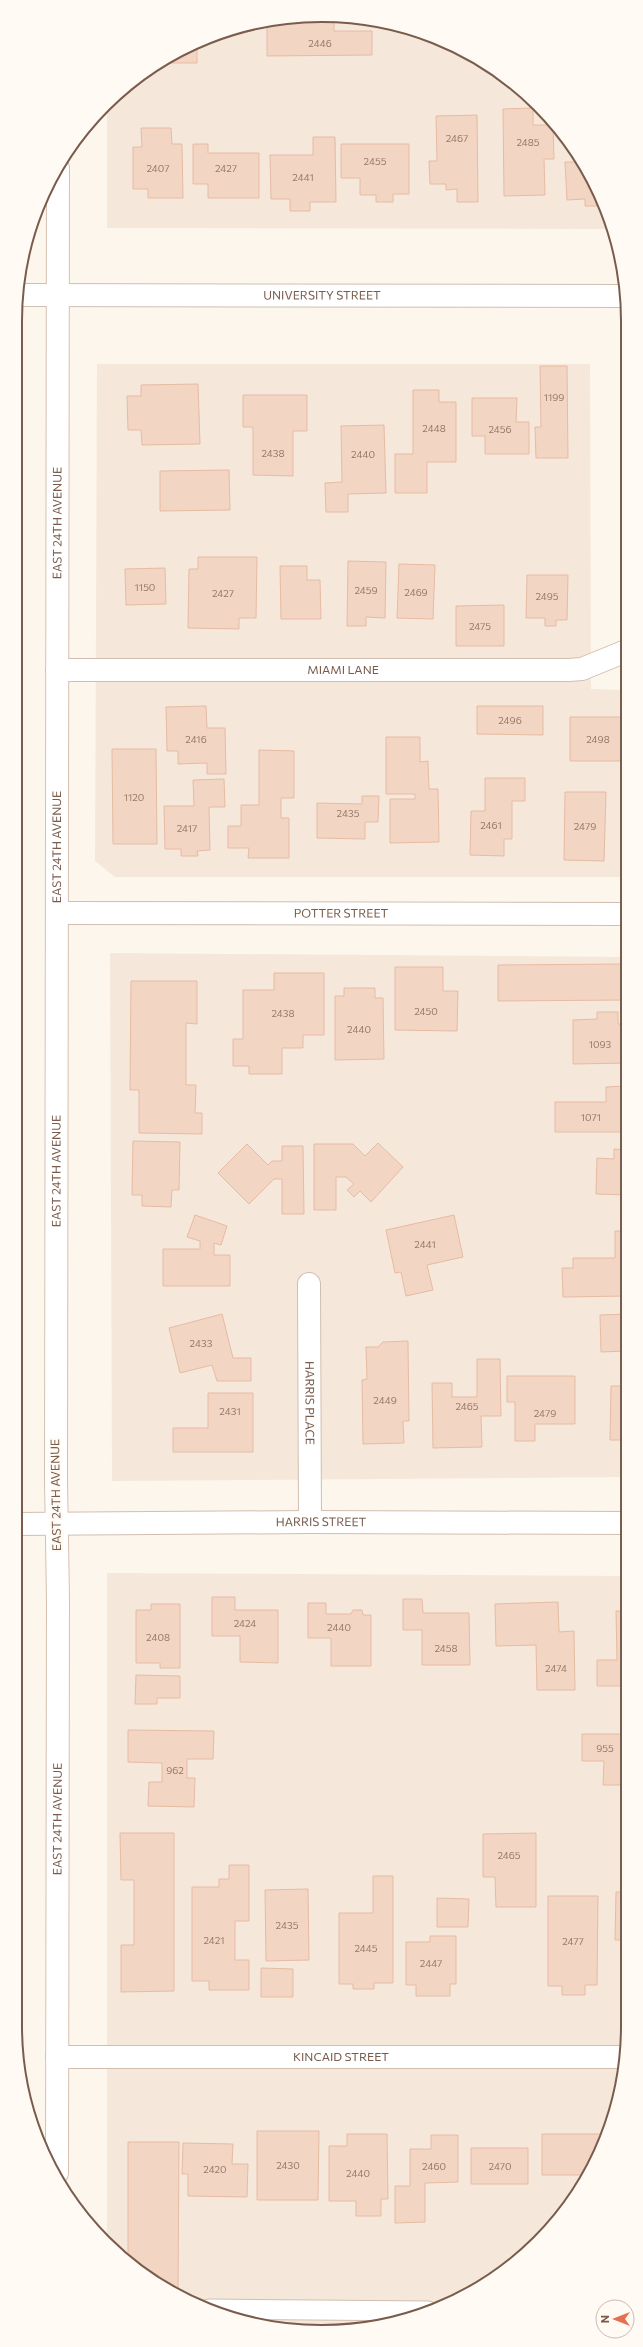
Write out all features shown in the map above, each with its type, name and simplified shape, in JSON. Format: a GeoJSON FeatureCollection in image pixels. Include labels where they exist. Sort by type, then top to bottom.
{"type":"FeatureCollection","features":[{"type":"Feature","properties":{"kind":"street","name":"EAST 24TH AVENUE"},"geometry":{"type":"LineString","coordinates":[[57,2166],[58,180]]}},
{"type":"Feature","properties":{"kind":"street","name":"UNIVERSITY STREET"},"geometry":{"type":"LineString","coordinates":[[24,295],[619,296]]}},
{"type":"Feature","properties":{"kind":"street","name":"MIAMI LANE"},"geometry":{"type":"LineString","coordinates":[[57,670],[569,670],[582,668],[621,653]]}},
{"type":"Feature","properties":{"kind":"street","name":"POTTER STREET"},"geometry":{"type":"LineString","coordinates":[[57,913],[621,914]]}},
{"type":"Feature","properties":{"kind":"street","name":"HARRIS PLACE"},"geometry":{"type":"LineString","coordinates":[[309,1284],[310,1522]]}},
{"type":"Feature","properties":{"kind":"street","name":"HARRIS STREET"},"geometry":{"type":"LineString","coordinates":[[22,1524],[310,1522],[621,1523]]}},
{"type":"Feature","properties":{"kind":"street","name":"KINCAID STREET"},"geometry":{"type":"LineString","coordinates":[[57,2057],[619,2057]]}},
{"type":"Feature","properties":{"kind":"lane"},"geometry":{"type":"LineString","coordinates":[[226,2309],[409,2312]]}},
{"type":"Feature","properties":{"kind":"shaded area"},"geometry":{"type":"Polygon","coordinates":[[[322,22],[361,25],[399,32],[454,53],[488,72],[519,96],[547,124],[559,139],[571,155],[590,189],[606,229],[107,228],[107,113],[124,96],[155,72],[172,62],[225,38],[263,28],[322,22]]]}},
{"type":"Feature","properties":{"kind":"shaded area"},"geometry":{"type":"Polygon","coordinates":[[[97,364],[590,364],[591,689],[621,690],[621,877],[115,877],[95,861],[97,364]]]}},
{"type":"Feature","properties":{"kind":"shaded area"},"geometry":{"type":"Polygon","coordinates":[[[110,953],[621,957],[621,1477],[112,1481],[110,953]]]}},
{"type":"Feature","properties":{"kind":"shaded area"},"geometry":{"type":"Polygon","coordinates":[[[107,1573],[621,1576],[620,2045],[615,2084],[605,2122],[581,2175],[559,2208],[547,2223],[519,2251],[488,2275],[471,2285],[436,2302],[399,2315],[341,2324],[322,2325],[282,2322],[244,2315],[225,2309],[189,2294],[155,2275],[124,2251],[107,2234],[107,1573]]]}},
{"type":"Feature","properties":{"kind":"building"},"geometry":{"type":"Polygon","coordinates":[[[322,22],[334,23],[334,31],[372,31],[372,55],[267,56],[267,27],[322,22]]]}},
{"type":"Feature","properties":{"kind":"building"},"geometry":{"type":"Polygon","coordinates":[[[197,49],[197,63],[170,63],[197,49]]]}},
{"type":"Feature","properties":{"kind":"building"},"geometry":{"type":"Polygon","coordinates":[[[531,108],[533,110],[533,125],[548,125],[553,132],[554,159],[544,159],[545,195],[504,196],[503,109],[531,108]]]}},
{"type":"Feature","properties":{"kind":"building"},"geometry":{"type":"Polygon","coordinates":[[[477,115],[478,202],[457,202],[457,189],[446,190],[446,184],[430,184],[429,161],[437,161],[436,116],[477,115]]]}},
{"type":"Feature","properties":{"kind":"building"},"geometry":{"type":"Polygon","coordinates":[[[141,128],[171,128],[172,144],[182,144],[183,198],[148,198],[148,189],[133,189],[133,147],[142,147],[141,128]]]}},
{"type":"Feature","properties":{"kind":"building"},"geometry":{"type":"Polygon","coordinates":[[[313,137],[335,137],[336,202],[310,202],[310,211],[290,211],[290,199],[271,199],[270,155],[313,155],[313,137]]]}},
{"type":"Feature","properties":{"kind":"building"},"geometry":{"type":"Polygon","coordinates":[[[193,144],[208,144],[208,153],[259,153],[259,198],[208,198],[208,184],[193,184],[193,144]]]}},
{"type":"Feature","properties":{"kind":"building"},"geometry":{"type":"Polygon","coordinates":[[[341,144],[409,144],[409,194],[393,194],[393,202],[376,202],[376,195],[360,195],[360,178],[341,178],[341,144]]]}},
{"type":"Feature","properties":{"kind":"building"},"geometry":{"type":"Polygon","coordinates":[[[565,162],[575,162],[598,206],[585,206],[585,199],[567,200],[565,162]]]}},
{"type":"Feature","properties":{"kind":"building"},"geometry":{"type":"Polygon","coordinates":[[[540,366],[567,366],[568,458],[536,458],[535,427],[541,427],[540,366]]]}},
{"type":"Feature","properties":{"kind":"building"},"geometry":{"type":"Polygon","coordinates":[[[198,384],[200,444],[142,445],[141,430],[128,430],[127,396],[141,396],[141,385],[198,384]]]}},
{"type":"Feature","properties":{"kind":"building"},"geometry":{"type":"Polygon","coordinates":[[[413,390],[439,390],[439,402],[456,402],[456,462],[427,462],[427,493],[395,493],[395,454],[413,454],[413,390]]]}},
{"type":"Feature","properties":{"kind":"building"},"geometry":{"type":"Polygon","coordinates":[[[243,395],[307,395],[307,431],[293,431],[293,476],[253,475],[253,427],[243,427],[243,395]]]}},
{"type":"Feature","properties":{"kind":"building"},"geometry":{"type":"Polygon","coordinates":[[[472,398],[517,398],[516,422],[529,422],[529,454],[485,454],[485,436],[472,436],[472,398]]]}},
{"type":"Feature","properties":{"kind":"building"},"geometry":{"type":"Polygon","coordinates":[[[384,425],[386,493],[348,494],[348,512],[326,512],[325,483],[342,482],[341,426],[384,425]]]}},
{"type":"Feature","properties":{"kind":"building"},"geometry":{"type":"Polygon","coordinates":[[[229,470],[230,510],[160,511],[160,471],[229,470]]]}},
{"type":"Feature","properties":{"kind":"building"},"geometry":{"type":"Polygon","coordinates":[[[198,557],[257,557],[256,618],[239,618],[239,629],[188,628],[189,569],[198,569],[198,557]]]}},
{"type":"Feature","properties":{"kind":"building"},"geometry":{"type":"Polygon","coordinates":[[[348,561],[386,562],[385,618],[366,617],[366,626],[347,626],[348,561]]]}},
{"type":"Feature","properties":{"kind":"building"},"geometry":{"type":"Polygon","coordinates":[[[399,564],[435,565],[433,619],[397,618],[399,564]]]}},
{"type":"Feature","properties":{"kind":"building"},"geometry":{"type":"Polygon","coordinates":[[[280,566],[307,566],[307,580],[320,580],[321,619],[281,619],[280,566]]]}},
{"type":"Feature","properties":{"kind":"building"},"geometry":{"type":"Polygon","coordinates":[[[165,568],[166,604],[126,605],[125,569],[165,568]]]}},
{"type":"Feature","properties":{"kind":"building"},"geometry":{"type":"Polygon","coordinates":[[[527,575],[568,575],[567,620],[556,620],[556,626],[545,626],[545,618],[526,618],[527,575]]]}},
{"type":"Feature","properties":{"kind":"building"},"geometry":{"type":"Polygon","coordinates":[[[504,605],[504,646],[456,646],[456,606],[504,605]]]}},
{"type":"Feature","properties":{"kind":"building"},"geometry":{"type":"Polygon","coordinates":[[[206,706],[207,728],[225,728],[226,774],[207,774],[207,763],[178,764],[178,751],[167,751],[166,707],[206,706]]]}},
{"type":"Feature","properties":{"kind":"building"},"geometry":{"type":"Polygon","coordinates":[[[477,706],[543,706],[543,735],[477,734],[477,706]]]}},
{"type":"Feature","properties":{"kind":"building"},"geometry":{"type":"Polygon","coordinates":[[[570,717],[621,717],[621,761],[570,761],[570,717]]]}},
{"type":"Feature","properties":{"kind":"building"},"geometry":{"type":"Polygon","coordinates":[[[386,737],[420,737],[420,762],[428,761],[429,789],[438,789],[439,842],[390,843],[390,799],[415,799],[415,794],[386,794],[386,737]]]}},
{"type":"Feature","properties":{"kind":"building"},"geometry":{"type":"Polygon","coordinates":[[[112,749],[156,749],[157,844],[113,844],[112,749]]]}},
{"type":"Feature","properties":{"kind":"building"},"geometry":{"type":"Polygon","coordinates":[[[259,750],[294,751],[294,798],[281,798],[281,818],[289,818],[289,858],[248,858],[249,848],[228,848],[228,826],[241,826],[241,805],[259,805],[259,750]]]}},
{"type":"Feature","properties":{"kind":"building"},"geometry":{"type":"Polygon","coordinates":[[[485,778],[525,778],[525,801],[512,801],[512,839],[504,839],[504,856],[470,855],[471,811],[485,811],[485,778]]]}},
{"type":"Feature","properties":{"kind":"building"},"geometry":{"type":"Polygon","coordinates":[[[224,779],[225,807],[209,807],[210,850],[197,851],[198,856],[181,856],[181,849],[165,849],[164,806],[194,806],[193,780],[224,779]]]}},
{"type":"Feature","properties":{"kind":"building"},"geometry":{"type":"Polygon","coordinates":[[[565,792],[606,792],[604,861],[564,860],[565,792]]]}},
{"type":"Feature","properties":{"kind":"building"},"geometry":{"type":"Polygon","coordinates":[[[362,796],[379,796],[378,822],[365,822],[365,839],[317,838],[317,803],[362,804],[362,796]]]}},
{"type":"Feature","properties":{"kind":"building"},"geometry":{"type":"Polygon","coordinates":[[[621,964],[621,1000],[498,1001],[498,965],[621,964]]]}},
{"type":"Feature","properties":{"kind":"building"},"geometry":{"type":"Polygon","coordinates":[[[395,967],[443,967],[443,991],[458,991],[457,1031],[395,1030],[395,967]]]}},
{"type":"Feature","properties":{"kind":"building"},"geometry":{"type":"Polygon","coordinates":[[[274,973],[324,973],[324,1035],[303,1035],[303,1048],[282,1048],[282,1074],[249,1074],[249,1066],[233,1066],[233,1039],[243,1039],[243,990],[274,990],[274,973]]]}},
{"type":"Feature","properties":{"kind":"building"},"geometry":{"type":"Polygon","coordinates":[[[131,981],[197,981],[197,1024],[186,1023],[186,1085],[196,1085],[195,1113],[202,1113],[202,1134],[139,1133],[139,1090],[130,1090],[131,981]]]}},
{"type":"Feature","properties":{"kind":"building"},"geometry":{"type":"Polygon","coordinates":[[[344,988],[375,988],[375,998],[383,998],[384,1059],[335,1060],[335,996],[344,996],[344,988]]]}},
{"type":"Feature","properties":{"kind":"building"},"geometry":{"type":"Polygon","coordinates":[[[597,1012],[618,1012],[618,1024],[621,1024],[621,1063],[573,1064],[573,1020],[597,1019],[597,1012]]]}},
{"type":"Feature","properties":{"kind":"building"},"geometry":{"type":"Polygon","coordinates":[[[621,1086],[621,1132],[555,1132],[555,1102],[606,1102],[606,1087],[621,1086]]]}},
{"type":"Feature","properties":{"kind":"building"},"geometry":{"type":"Polygon","coordinates":[[[133,1141],[180,1142],[179,1190],[172,1190],[171,1207],[142,1206],[142,1195],[132,1195],[133,1141]]]}},
{"type":"Feature","properties":{"kind":"building"},"geometry":{"type":"Polygon","coordinates":[[[378,1143],[403,1167],[371,1202],[360,1191],[354,1197],[347,1190],[354,1184],[346,1177],[336,1177],[336,1210],[314,1210],[314,1144],[353,1144],[365,1156],[378,1143]]]}},
{"type":"Feature","properties":{"kind":"building"},"geometry":{"type":"Polygon","coordinates":[[[247,1144],[268,1165],[272,1161],[282,1161],[282,1146],[303,1146],[304,1214],[282,1214],[282,1179],[274,1179],[249,1204],[218,1173],[247,1144]]]}},
{"type":"Feature","properties":{"kind":"building"},"geometry":{"type":"Polygon","coordinates":[[[614,1149],[621,1150],[621,1195],[596,1194],[597,1158],[614,1159],[614,1149]]]}},
{"type":"Feature","properties":{"kind":"building"},"geometry":{"type":"Polygon","coordinates":[[[195,1215],[227,1226],[221,1245],[214,1243],[214,1255],[230,1255],[230,1286],[163,1286],[163,1249],[200,1249],[200,1241],[187,1237],[195,1215]]]}},
{"type":"Feature","properties":{"kind":"building"},"geometry":{"type":"Polygon","coordinates":[[[454,1215],[463,1257],[427,1265],[433,1290],[406,1296],[401,1272],[395,1273],[386,1230],[454,1215]]]}},
{"type":"Feature","properties":{"kind":"building"},"geometry":{"type":"Polygon","coordinates":[[[615,1231],[621,1231],[621,1296],[563,1297],[562,1268],[573,1268],[573,1258],[615,1258],[615,1231]]]}},
{"type":"Feature","properties":{"kind":"building"},"geometry":{"type":"Polygon","coordinates":[[[222,1314],[233,1358],[251,1358],[251,1381],[217,1381],[212,1365],[180,1373],[169,1328],[222,1314]]]}},
{"type":"Feature","properties":{"kind":"building"},"geometry":{"type":"Polygon","coordinates":[[[621,1314],[621,1351],[601,1352],[600,1315],[621,1314]]]}},
{"type":"Feature","properties":{"kind":"building"},"geometry":{"type":"Polygon","coordinates":[[[408,1341],[409,1421],[403,1421],[404,1443],[363,1444],[362,1380],[367,1379],[366,1347],[378,1347],[383,1342],[408,1341]]]}},
{"type":"Feature","properties":{"kind":"building"},"geometry":{"type":"Polygon","coordinates":[[[477,1359],[500,1359],[501,1416],[481,1416],[482,1447],[433,1448],[432,1383],[452,1383],[452,1397],[477,1397],[477,1359]]]}},
{"type":"Feature","properties":{"kind":"building"},"geometry":{"type":"Polygon","coordinates":[[[507,1376],[575,1376],[575,1424],[535,1424],[535,1441],[515,1441],[515,1402],[507,1402],[507,1376]]]}},
{"type":"Feature","properties":{"kind":"building"},"geometry":{"type":"Polygon","coordinates":[[[611,1386],[621,1386],[621,1440],[610,1440],[611,1386]]]}},
{"type":"Feature","properties":{"kind":"building"},"geometry":{"type":"Polygon","coordinates":[[[208,1393],[253,1393],[253,1452],[173,1452],[173,1428],[208,1428],[208,1393]]]}},
{"type":"Feature","properties":{"kind":"building"},"geometry":{"type":"Polygon","coordinates":[[[212,1597],[235,1597],[235,1610],[278,1610],[278,1663],[240,1662],[240,1636],[212,1636],[212,1597]]]}},
{"type":"Feature","properties":{"kind":"building"},"geometry":{"type":"Polygon","coordinates":[[[403,1599],[422,1599],[423,1613],[469,1613],[470,1665],[422,1665],[422,1630],[403,1630],[403,1599]]]}},
{"type":"Feature","properties":{"kind":"building"},"geometry":{"type":"Polygon","coordinates":[[[558,1602],[559,1632],[574,1631],[575,1690],[537,1690],[536,1645],[496,1646],[495,1604],[558,1602]]]}},
{"type":"Feature","properties":{"kind":"building"},"geometry":{"type":"Polygon","coordinates":[[[308,1603],[326,1603],[326,1614],[351,1614],[353,1610],[362,1610],[363,1615],[371,1615],[371,1666],[331,1666],[331,1638],[308,1638],[308,1603]]]}},
{"type":"Feature","properties":{"kind":"building"},"geometry":{"type":"Polygon","coordinates":[[[151,1604],[180,1604],[180,1668],[160,1668],[160,1663],[136,1663],[136,1610],[151,1610],[151,1604]]]}},
{"type":"Feature","properties":{"kind":"building"},"geometry":{"type":"Polygon","coordinates":[[[616,1611],[621,1611],[621,1686],[597,1686],[597,1660],[617,1660],[616,1611]]]}},
{"type":"Feature","properties":{"kind":"building"},"geometry":{"type":"Polygon","coordinates":[[[136,1675],[180,1676],[180,1698],[157,1698],[157,1704],[135,1704],[136,1675]]]}},
{"type":"Feature","properties":{"kind":"building"},"geometry":{"type":"Polygon","coordinates":[[[128,1730],[214,1731],[213,1759],[187,1759],[187,1778],[195,1778],[194,1807],[148,1806],[149,1782],[162,1782],[162,1763],[128,1762],[128,1730]]]}},
{"type":"Feature","properties":{"kind":"building"},"geometry":{"type":"Polygon","coordinates":[[[582,1734],[621,1734],[621,1785],[603,1785],[604,1761],[582,1761],[582,1734]]]}},
{"type":"Feature","properties":{"kind":"building"},"geometry":{"type":"Polygon","coordinates":[[[120,1833],[174,1833],[174,1991],[121,1992],[121,1945],[134,1945],[134,1880],[121,1880],[120,1833]]]}},
{"type":"Feature","properties":{"kind":"building"},"geometry":{"type":"Polygon","coordinates":[[[536,1833],[536,1907],[496,1907],[495,1877],[483,1877],[483,1834],[536,1833]]]}},
{"type":"Feature","properties":{"kind":"building"},"geometry":{"type":"Polygon","coordinates":[[[229,1865],[249,1865],[249,1921],[235,1921],[235,1960],[249,1960],[249,1990],[209,1990],[209,1981],[192,1981],[192,1887],[219,1887],[219,1879],[229,1879],[229,1865]]]}},
{"type":"Feature","properties":{"kind":"building"},"geometry":{"type":"Polygon","coordinates":[[[373,1876],[393,1876],[393,1983],[374,1983],[374,1989],[353,1989],[353,1984],[339,1984],[339,1913],[373,1913],[373,1876]]]}},
{"type":"Feature","properties":{"kind":"building"},"geometry":{"type":"Polygon","coordinates":[[[308,1889],[309,1960],[266,1961],[265,1890],[308,1889]]]}},
{"type":"Feature","properties":{"kind":"building"},"geometry":{"type":"Polygon","coordinates":[[[616,1892],[621,1892],[621,1940],[615,1940],[616,1892]]]}},
{"type":"Feature","properties":{"kind":"building"},"geometry":{"type":"Polygon","coordinates":[[[548,1896],[598,1896],[597,1985],[585,1985],[585,1995],[562,1995],[562,1986],[548,1986],[548,1896]]]}},
{"type":"Feature","properties":{"kind":"building"},"geometry":{"type":"Polygon","coordinates":[[[437,1898],[469,1899],[468,1927],[437,1927],[437,1898]]]}},
{"type":"Feature","properties":{"kind":"building"},"geometry":{"type":"Polygon","coordinates":[[[430,1936],[456,1936],[456,1984],[450,1984],[450,1996],[416,1996],[416,1985],[406,1985],[406,1942],[430,1942],[430,1936]]]}},
{"type":"Feature","properties":{"kind":"building"},"geometry":{"type":"Polygon","coordinates":[[[261,1968],[293,1969],[293,1997],[261,1997],[261,1968]]]}},
{"type":"Feature","properties":{"kind":"building"},"geometry":{"type":"Polygon","coordinates":[[[257,2131],[319,2131],[318,2200],[257,2200],[257,2131]]]}},
{"type":"Feature","properties":{"kind":"building"},"geometry":{"type":"Polygon","coordinates":[[[347,2134],[387,2134],[388,2199],[381,2199],[381,2216],[356,2216],[356,2201],[329,2201],[329,2146],[347,2146],[347,2134]]]}},
{"type":"Feature","properties":{"kind":"building"},"geometry":{"type":"Polygon","coordinates":[[[542,2134],[600,2134],[581,2175],[542,2175],[542,2134]]]}},
{"type":"Feature","properties":{"kind":"building"},"geometry":{"type":"Polygon","coordinates":[[[431,2135],[458,2135],[458,2182],[425,2183],[425,2222],[395,2223],[395,2186],[410,2186],[410,2149],[431,2149],[431,2135]]]}},
{"type":"Feature","properties":{"kind":"building"},"geometry":{"type":"Polygon","coordinates":[[[128,2142],[179,2142],[178,2288],[155,2275],[128,2254],[128,2142]]]}},
{"type":"Feature","properties":{"kind":"building"},"geometry":{"type":"Polygon","coordinates":[[[183,2143],[233,2144],[232,2164],[248,2164],[247,2197],[188,2196],[188,2174],[182,2174],[183,2143]]]}},
{"type":"Feature","properties":{"kind":"building"},"geometry":{"type":"Polygon","coordinates":[[[471,2148],[528,2148],[528,2184],[471,2184],[471,2148]]]}}]}
